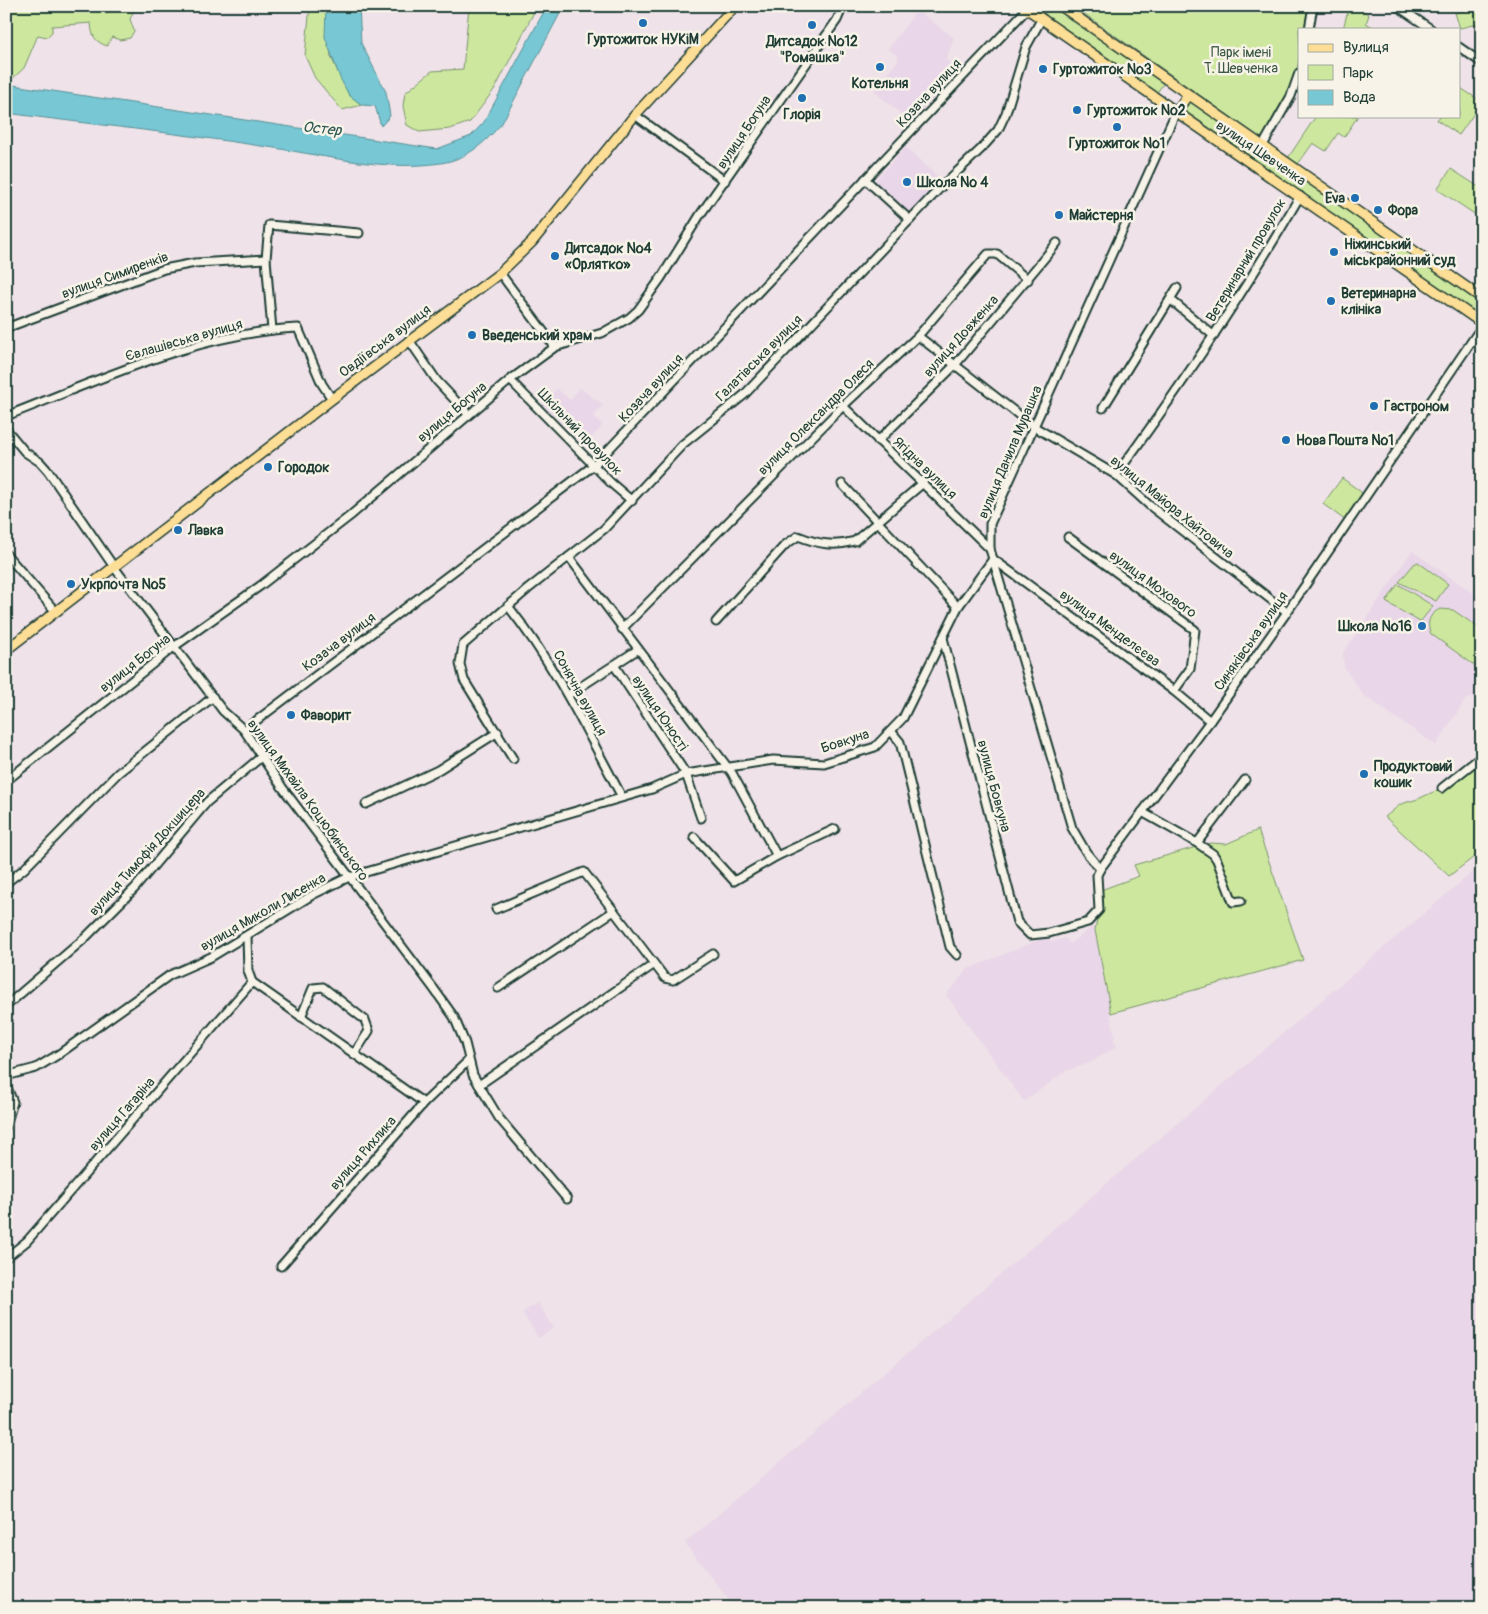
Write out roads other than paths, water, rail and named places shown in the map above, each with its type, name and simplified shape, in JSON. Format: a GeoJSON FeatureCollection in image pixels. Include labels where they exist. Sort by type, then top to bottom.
{"type":"FeatureCollection","features":[{"type":"Feature","properties":{"kind":"main road","name":"Овдіївська вулиця"},"geometry":{"type":"LineString","coordinates":[[6,650],[409,340],[500,273],[532,242],[635,115],[735,6]]}},
{"type":"Feature","properties":{"kind":"main road","name":"вулиця Шевченка"},"geometry":{"type":"LineString","coordinates":[[1061,6],[1482,298]]}},
{"type":"Feature","properties":{"kind":"main road","name":"вулиця Шевченка"},"geometry":{"type":"LineString","coordinates":[[1026,7],[1482,324]]}},
{"type":"Feature","properties":{"kind":"main road"},"geometry":{"type":"LineString","coordinates":[[1176,112],[1188,95]]}},
{"type":"Feature","properties":{"kind":"street","name":"вулиця Богуна"},"geometry":{"type":"LineString","coordinates":[[6,781],[176,646],[350,516],[510,380],[555,347],[610,330],[638,310],[836,20],[843,6]]}},
{"type":"Feature","properties":{"kind":"street"},"geometry":{"type":"LineString","coordinates":[[1309,28],[1313,6]]}},
{"type":"Feature","properties":{"kind":"street"},"geometry":{"type":"LineString","coordinates":[[1397,6],[1430,28]]}},
{"type":"Feature","properties":{"kind":"street","name":"Козача вулиця"},"geometry":{"type":"LineString","coordinates":[[244,730],[594,465],[1026,7]]}},
{"type":"Feature","properties":{"kind":"street","name":"Галатівська вулиця"},"geometry":{"type":"LineString","coordinates":[[513,759],[464,680],[460,654],[463,644],[604,529],[632,501],[682,444],[744,395],[910,220],[981,149],[998,130],[1009,106],[1026,47],[1042,18]]}},
{"type":"Feature","properties":{"kind":"street"},"geometry":{"type":"LineString","coordinates":[[1460,49],[1482,63]]}},
{"type":"Feature","properties":{"kind":"street"},"geometry":{"type":"LineString","coordinates":[[1262,147],[1291,96],[1298,76]]}},
{"type":"Feature","properties":{"kind":"street","name":"вулиця Данила Мурашка"},"geometry":{"type":"LineString","coordinates":[[1100,869],[1086,852],[1072,828],[992,559],[990,524],[1176,112]]}},
{"type":"Feature","properties":{"kind":"street"},"geometry":{"type":"LineString","coordinates":[[635,115],[726,181]]}},
{"type":"Feature","properties":{"kind":"street"},"geometry":{"type":"LineString","coordinates":[[865,179],[910,220]]}},
{"type":"Feature","properties":{"kind":"street","name":"Ветеринарний провулок"},"geometry":{"type":"LineString","coordinates":[[1116,475],[1214,336],[1261,264],[1300,196]]}},
{"type":"Feature","properties":{"kind":"street"},"geometry":{"type":"LineString","coordinates":[[272,330],[266,259],[269,225],[359,233]]}},
{"type":"Feature","properties":{"kind":"street","name":"вулиця Довженка"},"geometry":{"type":"LineString","coordinates":[[878,441],[955,365],[1057,243]]}},
{"type":"Feature","properties":{"kind":"street","name":"вулиця Олександра Олеся"},"geometry":{"type":"LineString","coordinates":[[622,629],[843,406],[918,336],[988,254],[997,254],[1028,280]]}},
{"type":"Feature","properties":{"kind":"street","name":"вулиця Симиренків"},"geometry":{"type":"LineString","coordinates":[[6,328],[182,264],[266,259]]}},
{"type":"Feature","properties":{"kind":"street"},"geometry":{"type":"LineString","coordinates":[[500,273],[555,347]]}},
{"type":"Feature","properties":{"kind":"street"},"geometry":{"type":"LineString","coordinates":[[1104,408],[1177,288]]}},
{"type":"Feature","properties":{"kind":"street","name":"Ветеринарний провулок"},"geometry":{"type":"LineString","coordinates":[[1170,300],[1214,336]]}},
{"type":"Feature","properties":{"kind":"street","name":"Синяківська вулиця"},"geometry":{"type":"LineString","coordinates":[[1100,869],[1210,721],[1287,612],[1482,324]]}},
{"type":"Feature","properties":{"kind":"street","name":"Євлашівська вулиця"},"geometry":{"type":"LineString","coordinates":[[6,416],[152,360],[228,338],[272,330],[298,328],[322,384],[332,399]]}},
{"type":"Feature","properties":{"kind":"street","name":"вулиця Майора Хайтовича"},"geometry":{"type":"LineString","coordinates":[[918,336],[1033,426],[1116,475],[1164,516],[1287,612]]}},
{"type":"Feature","properties":{"kind":"street"},"geometry":{"type":"LineString","coordinates":[[409,340],[437,381],[468,414]]}},
{"type":"Feature","properties":{"kind":"street","name":"Шкільний провулок"},"geometry":{"type":"LineString","coordinates":[[510,380],[632,501]]}},
{"type":"Feature","properties":{"kind":"street","name":"Ягідна вулиця"},"geometry":{"type":"LineString","coordinates":[[843,406],[990,549]]}},
{"type":"Feature","properties":{"kind":"street","name":"вулиця Михайла Коцюбинського"},"geometry":{"type":"LineString","coordinates":[[6,429],[25,452],[40,462],[48,471],[114,567],[176,646],[223,711],[244,730],[349,878],[454,1017],[465,1043],[468,1061],[479,1085],[499,1118],[566,1199]]}},
{"type":"Feature","properties":{"kind":"street"},"geometry":{"type":"LineString","coordinates":[[716,622],[785,545],[798,536],[817,544],[841,545],[855,541],[923,483]]}},
{"type":"Feature","properties":{"kind":"street"},"geometry":{"type":"LineString","coordinates":[[842,484],[958,607]]}},
{"type":"Feature","properties":{"kind":"street","name":"вулиця Мохового"},"geometry":{"type":"LineString","coordinates":[[1068,537],[1195,630],[1190,669],[1174,691]]}},
{"type":"Feature","properties":{"kind":"street"},"geometry":{"type":"LineString","coordinates":[[6,554],[56,612]]}},
{"type":"Feature","properties":{"kind":"street"},"geometry":{"type":"LineString","coordinates":[[569,557],[727,768],[777,856]]}},
{"type":"Feature","properties":{"kind":"street","name":"Бовкуна"},"geometry":{"type":"LineString","coordinates":[[727,768],[773,760],[824,763],[875,747],[903,718],[958,607],[992,559]]}},
{"type":"Feature","properties":{"kind":"street","name":"вулиця Менделєєва"},"geometry":{"type":"LineString","coordinates":[[992,559],[1174,691],[1210,721]]}},
{"type":"Feature","properties":{"kind":"street","name":"Сонячна вулиця"},"geometry":{"type":"LineString","coordinates":[[508,606],[534,639],[568,695],[622,797]]}},
{"type":"Feature","properties":{"kind":"street","name":"вулиця Бовкуна"},"geometry":{"type":"LineString","coordinates":[[942,638],[1017,922],[1030,935],[1049,933],[1088,922],[1099,910],[1097,875],[1100,869]]}},
{"type":"Feature","properties":{"kind":"street"},"geometry":{"type":"LineString","coordinates":[[568,695],[637,650]]}},
{"type":"Feature","properties":{"kind":"street","name":"вулиця Юності"},"geometry":{"type":"LineString","coordinates":[[614,665],[686,774],[701,818]]}},
{"type":"Feature","properties":{"kind":"street"},"geometry":{"type":"LineString","coordinates":[[6,883],[24,870],[118,773],[213,697]]}},
{"type":"Feature","properties":{"kind":"street"},"geometry":{"type":"LineString","coordinates":[[891,731],[900,742],[950,947],[957,955]]}},
{"type":"Feature","properties":{"kind":"street"},"geometry":{"type":"LineString","coordinates":[[366,804],[438,770],[498,732]]}},
{"type":"Feature","properties":{"kind":"street","name":"вулиця Тимофія Докшицера"},"geometry":{"type":"LineString","coordinates":[[6,1006],[85,938],[135,888],[207,802],[262,756]]}},
{"type":"Feature","properties":{"kind":"street"},"geometry":{"type":"LineString","coordinates":[[1442,788],[1482,756]]}},
{"type":"Feature","properties":{"kind":"street","name":"вулиця Миколи Лисенка"},"geometry":{"type":"LineString","coordinates":[[7,1074],[36,1068],[170,976],[211,957],[314,894],[349,878],[652,789],[686,774],[727,768]]}},
{"type":"Feature","properties":{"kind":"street"},"geometry":{"type":"LineString","coordinates":[[1197,843],[1245,780]]}},
{"type":"Feature","properties":{"kind":"street"},"geometry":{"type":"LineString","coordinates":[[1142,812],[1213,854],[1233,902],[1241,901]]}},
{"type":"Feature","properties":{"kind":"street"},"geometry":{"type":"LineString","coordinates":[[694,836],[734,881],[777,856],[835,829]]}},
{"type":"Feature","properties":{"kind":"street"},"geometry":{"type":"LineString","coordinates":[[496,909],[584,872],[653,965],[665,978],[673,980],[713,954]]}},
{"type":"Feature","properties":{"kind":"street"},"geometry":{"type":"LineString","coordinates":[[498,988],[614,911]]}},
{"type":"Feature","properties":{"kind":"street"},"geometry":{"type":"LineString","coordinates":[[247,936],[248,971],[252,982],[424,1103]]}},
{"type":"Feature","properties":{"kind":"street"},"geometry":{"type":"LineString","coordinates":[[479,1085],[653,965]]}},
{"type":"Feature","properties":{"kind":"street","name":"вулиця Гагаріна"},"geometry":{"type":"LineString","coordinates":[[6,1258],[33,1234],[252,982]]}},
{"type":"Feature","properties":{"kind":"street"},"geometry":{"type":"LineString","coordinates":[[301,1017],[314,988],[323,987],[365,1020],[369,1031],[354,1054]]}},
{"type":"Feature","properties":{"kind":"street","name":"вулиця Рихлика"},"geometry":{"type":"LineString","coordinates":[[281,1266],[424,1103],[468,1061]]}},
{"type":"Feature","properties":{"kind":"street"},"geometry":{"type":"LineString","coordinates":[[6,1086],[13,1102],[6,1126]]}},
{"type":"Feature","properties":{"kind":"water"},"geometry":{"type":"Polygon","coordinates":[[[326,6],[359,6],[361,43],[386,92],[390,116],[381,126],[375,106],[362,105],[349,95],[340,78],[325,37],[326,6]]]}},
{"type":"Feature","properties":{"kind":"water","name":"Остер"},"geometry":{"type":"Polygon","coordinates":[[[547,6],[564,6],[502,123],[475,149],[459,158],[441,163],[418,165],[373,164],[229,141],[6,113],[6,84],[437,149],[471,136],[484,122],[547,6]]]}},
{"type":"Feature","properties":{"kind":"water"},"geometry":{"type":"Polygon","coordinates":[[[1258,6],[1293,6],[1275,12],[1258,6]]]}},
{"type":"Feature","properties":{"kind":"place","name":"Гуртожиток НУКіМ"},"geometry":{"type":"Point","coordinates":[643,23]}},
{"type":"Feature","properties":{"kind":"place","name":"Дитсадок №12 \"Ромашка\""},"geometry":{"type":"Point","coordinates":[812,25]}},
{"type":"Feature","properties":{"kind":"place","name":"Котельня"},"geometry":{"type":"Point","coordinates":[880,67]}},
{"type":"Feature","properties":{"kind":"place","name":"Гуртожиток №3"},"geometry":{"type":"Point","coordinates":[1043,69]}},
{"type":"Feature","properties":{"kind":"place","name":"Глорія"},"geometry":{"type":"Point","coordinates":[802,98]}},
{"type":"Feature","properties":{"kind":"place","name":"Гуртожиток №2"},"geometry":{"type":"Point","coordinates":[1077,110]}},
{"type":"Feature","properties":{"kind":"place","name":"Гуртожиток №1"},"geometry":{"type":"Point","coordinates":[1117,127]}},
{"type":"Feature","properties":{"kind":"place","name":"Школа № 4"},"geometry":{"type":"Point","coordinates":[907,182]}},
{"type":"Feature","properties":{"kind":"place","name":"Eva"},"geometry":{"type":"Point","coordinates":[1355,198]}},
{"type":"Feature","properties":{"kind":"place","name":"Фора"},"geometry":{"type":"Point","coordinates":[1378,210]}},
{"type":"Feature","properties":{"kind":"place","name":"Майстерня"},"geometry":{"type":"Point","coordinates":[1059,215]}},
{"type":"Feature","properties":{"kind":"place","name":"Ніжинський міськрайонний суд"},"geometry":{"type":"Point","coordinates":[1334,252]}},
{"type":"Feature","properties":{"kind":"place","name":"Дитсадок №4 «Орлятко»"},"geometry":{"type":"Point","coordinates":[555,256]}},
{"type":"Feature","properties":{"kind":"place","name":"Ветеринарна клініка"},"geometry":{"type":"Point","coordinates":[1331,301]}},
{"type":"Feature","properties":{"kind":"place","name":"Введенський храм"},"geometry":{"type":"Point","coordinates":[472,335]}},
{"type":"Feature","properties":{"kind":"place","name":"Гастроном"},"geometry":{"type":"Point","coordinates":[1374,406]}},
{"type":"Feature","properties":{"kind":"place","name":"Нова Пошта №1"},"geometry":{"type":"Point","coordinates":[1286,440]}},
{"type":"Feature","properties":{"kind":"place","name":"Городок"},"geometry":{"type":"Point","coordinates":[268,467]}},
{"type":"Feature","properties":{"kind":"place","name":"Лавка"},"geometry":{"type":"Point","coordinates":[178,530]}},
{"type":"Feature","properties":{"kind":"place","name":"Укрпочта №5"},"geometry":{"type":"Point","coordinates":[71,584]}},
{"type":"Feature","properties":{"kind":"place","name":"Школа №16"},"geometry":{"type":"Point","coordinates":[1422,626]}},
{"type":"Feature","properties":{"kind":"place","name":"Фаворит"},"geometry":{"type":"Point","coordinates":[291,715]}},
{"type":"Feature","properties":{"kind":"place","name":"Продуктовий кошик"},"geometry":{"type":"Point","coordinates":[1364,774]}},
{"type":"Feature","properties":{"kind":"park label","name":"Парк імені Т. Шевченка"},"geometry":{"type":"Point","coordinates":[1241,60]}}]}
